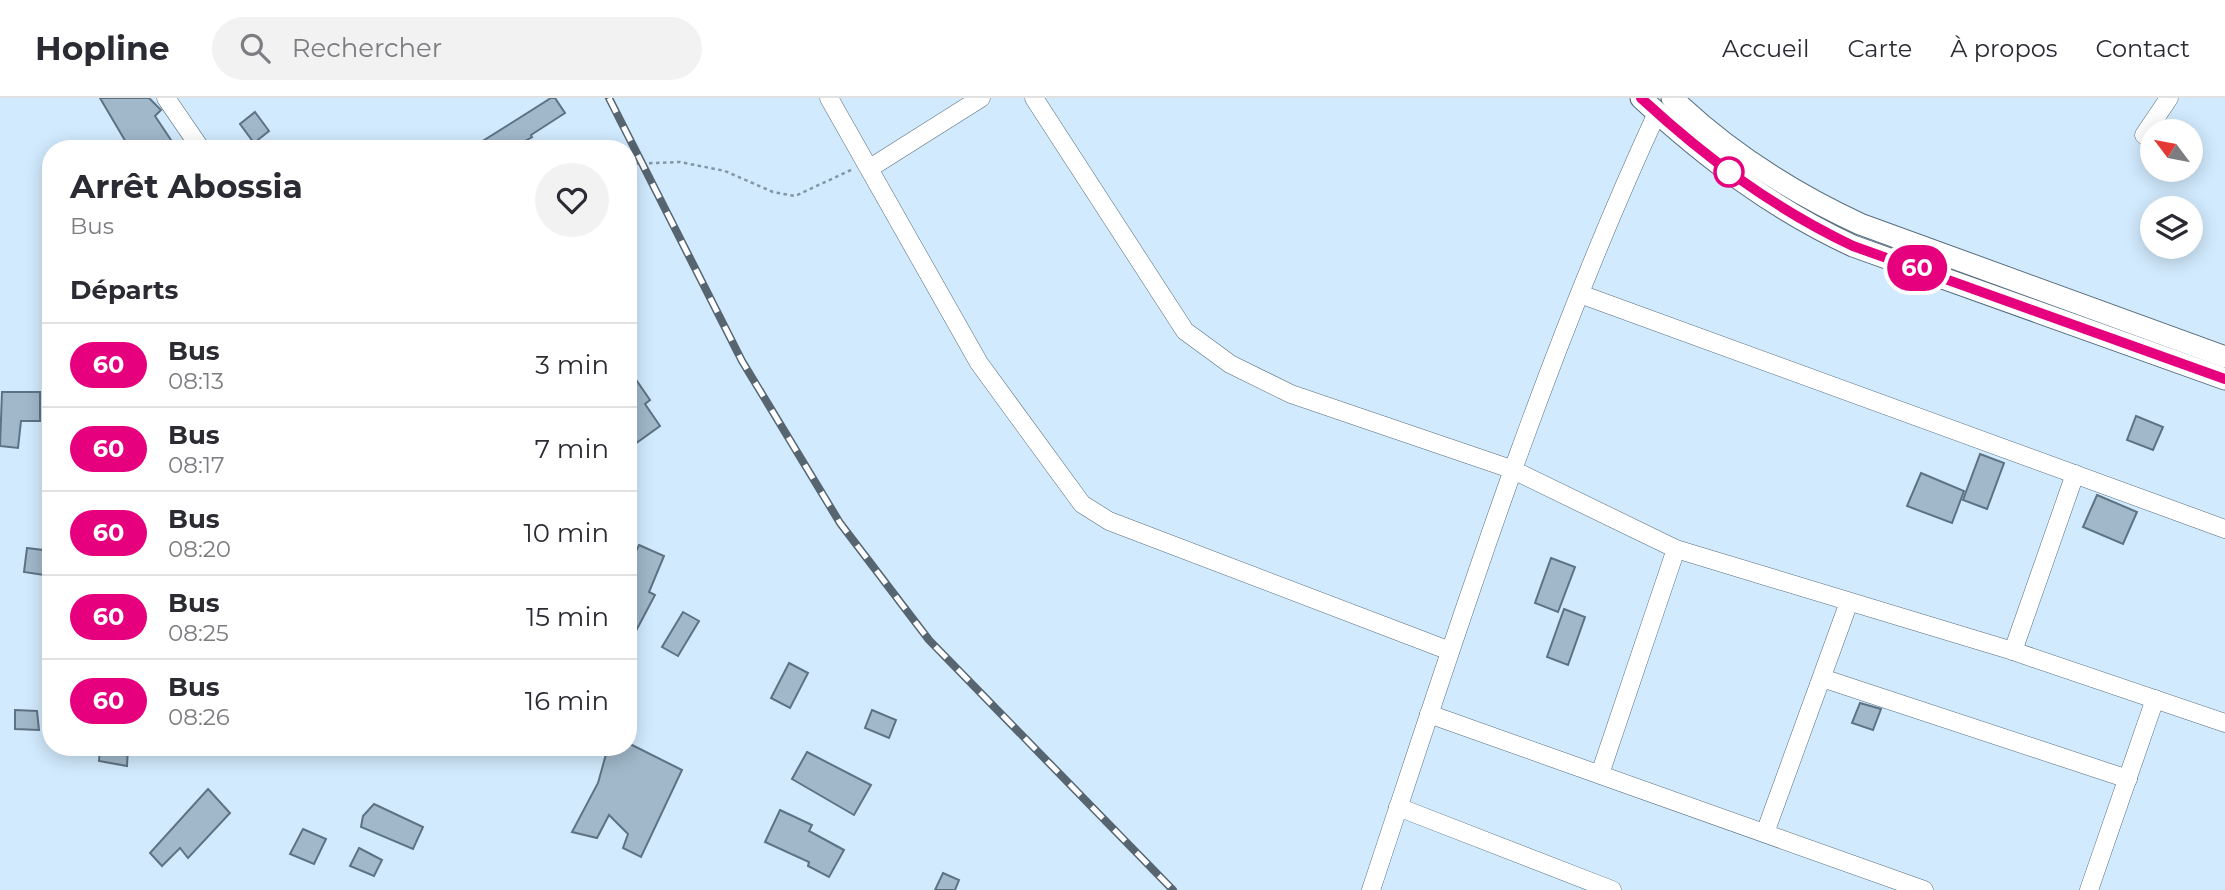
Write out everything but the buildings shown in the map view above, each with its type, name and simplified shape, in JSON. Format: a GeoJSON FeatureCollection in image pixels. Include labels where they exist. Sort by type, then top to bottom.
{"type":"FeatureCollection","features":[{"type":"Feature","properties":{"kind":"main road"},"geometry":{"type":"LineString","coordinates":[[1641,98],[1665,106],[1704,129],[1772,177],[1849,219],[2225,357]]}},
{"type":"Feature","properties":{"kind":"main road"},"geometry":{"type":"LineString","coordinates":[[1665,106],[1693,146],[1806,224],[1853,246],[2225,379]]}},
{"type":"Feature","properties":{"kind":"street"},"geometry":{"type":"LineString","coordinates":[[166,98],[195,140]]}},
{"type":"Feature","properties":{"kind":"street"},"geometry":{"type":"LineString","coordinates":[[828,98],[979,363],[1082,505],[1093,514],[1450,651]]}},
{"type":"Feature","properties":{"kind":"street"},"geometry":{"type":"LineString","coordinates":[[870,168],[981,98]]}},
{"type":"Feature","properties":{"kind":"street"},"geometry":{"type":"LineString","coordinates":[[1034,98],[1185,331],[1230,364],[1292,394],[1511,469],[1676,549],[2013,651],[2225,723]]}},
{"type":"Feature","properties":{"kind":"street"},"geometry":{"type":"LineString","coordinates":[[2155,119],[2169,98]]}},
{"type":"Feature","properties":{"kind":"street"},"geometry":{"type":"LineString","coordinates":[[1371,890],[1511,469],[1616,202],[1665,106]]}},
{"type":"Feature","properties":{"kind":"street"},"geometry":{"type":"LineString","coordinates":[[1580,294],[2225,529]]}},
{"type":"Feature","properties":{"kind":"street"},"geometry":{"type":"LineString","coordinates":[[2013,651],[2075,474]]}},
{"type":"Feature","properties":{"kind":"street"},"geometry":{"type":"LineString","coordinates":[[1600,774],[1676,549]]}},
{"type":"Feature","properties":{"kind":"street"},"geometry":{"type":"LineString","coordinates":[[1765,833],[1849,602]]}},
{"type":"Feature","properties":{"kind":"street"},"geometry":{"type":"LineString","coordinates":[[1822,678],[2128,779]]}},
{"type":"Feature","properties":{"kind":"street"},"geometry":{"type":"LineString","coordinates":[[2089,890],[2155,699]]}},
{"type":"Feature","properties":{"kind":"street"},"geometry":{"type":"LineString","coordinates":[[1429,714],[1924,890]]}},
{"type":"Feature","properties":{"kind":"street"},"geometry":{"type":"LineString","coordinates":[[1398,807],[1612,890]]}},
{"type":"Feature","properties":{"kind":"path"},"geometry":{"type":"LineString","coordinates":[[637,164],[680,162],[725,171],[772,192],[795,196],[850,170],[870,168]]}},
{"type":"Feature","properties":{"kind":"railway"},"geometry":{"type":"LineString","coordinates":[[609,98],[630,140]]}},
{"type":"Feature","properties":{"kind":"railway"},"geometry":{"type":"LineString","coordinates":[[637,153],[742,361],[840,523],[929,640],[1173,890]]}},
{"type":"Feature","properties":{"kind":"bus line","name":"60"},"geometry":{"type":"LineString","coordinates":[[1641,98],[1693,146],[1806,224],[1853,246],[2225,379]]}}]}
